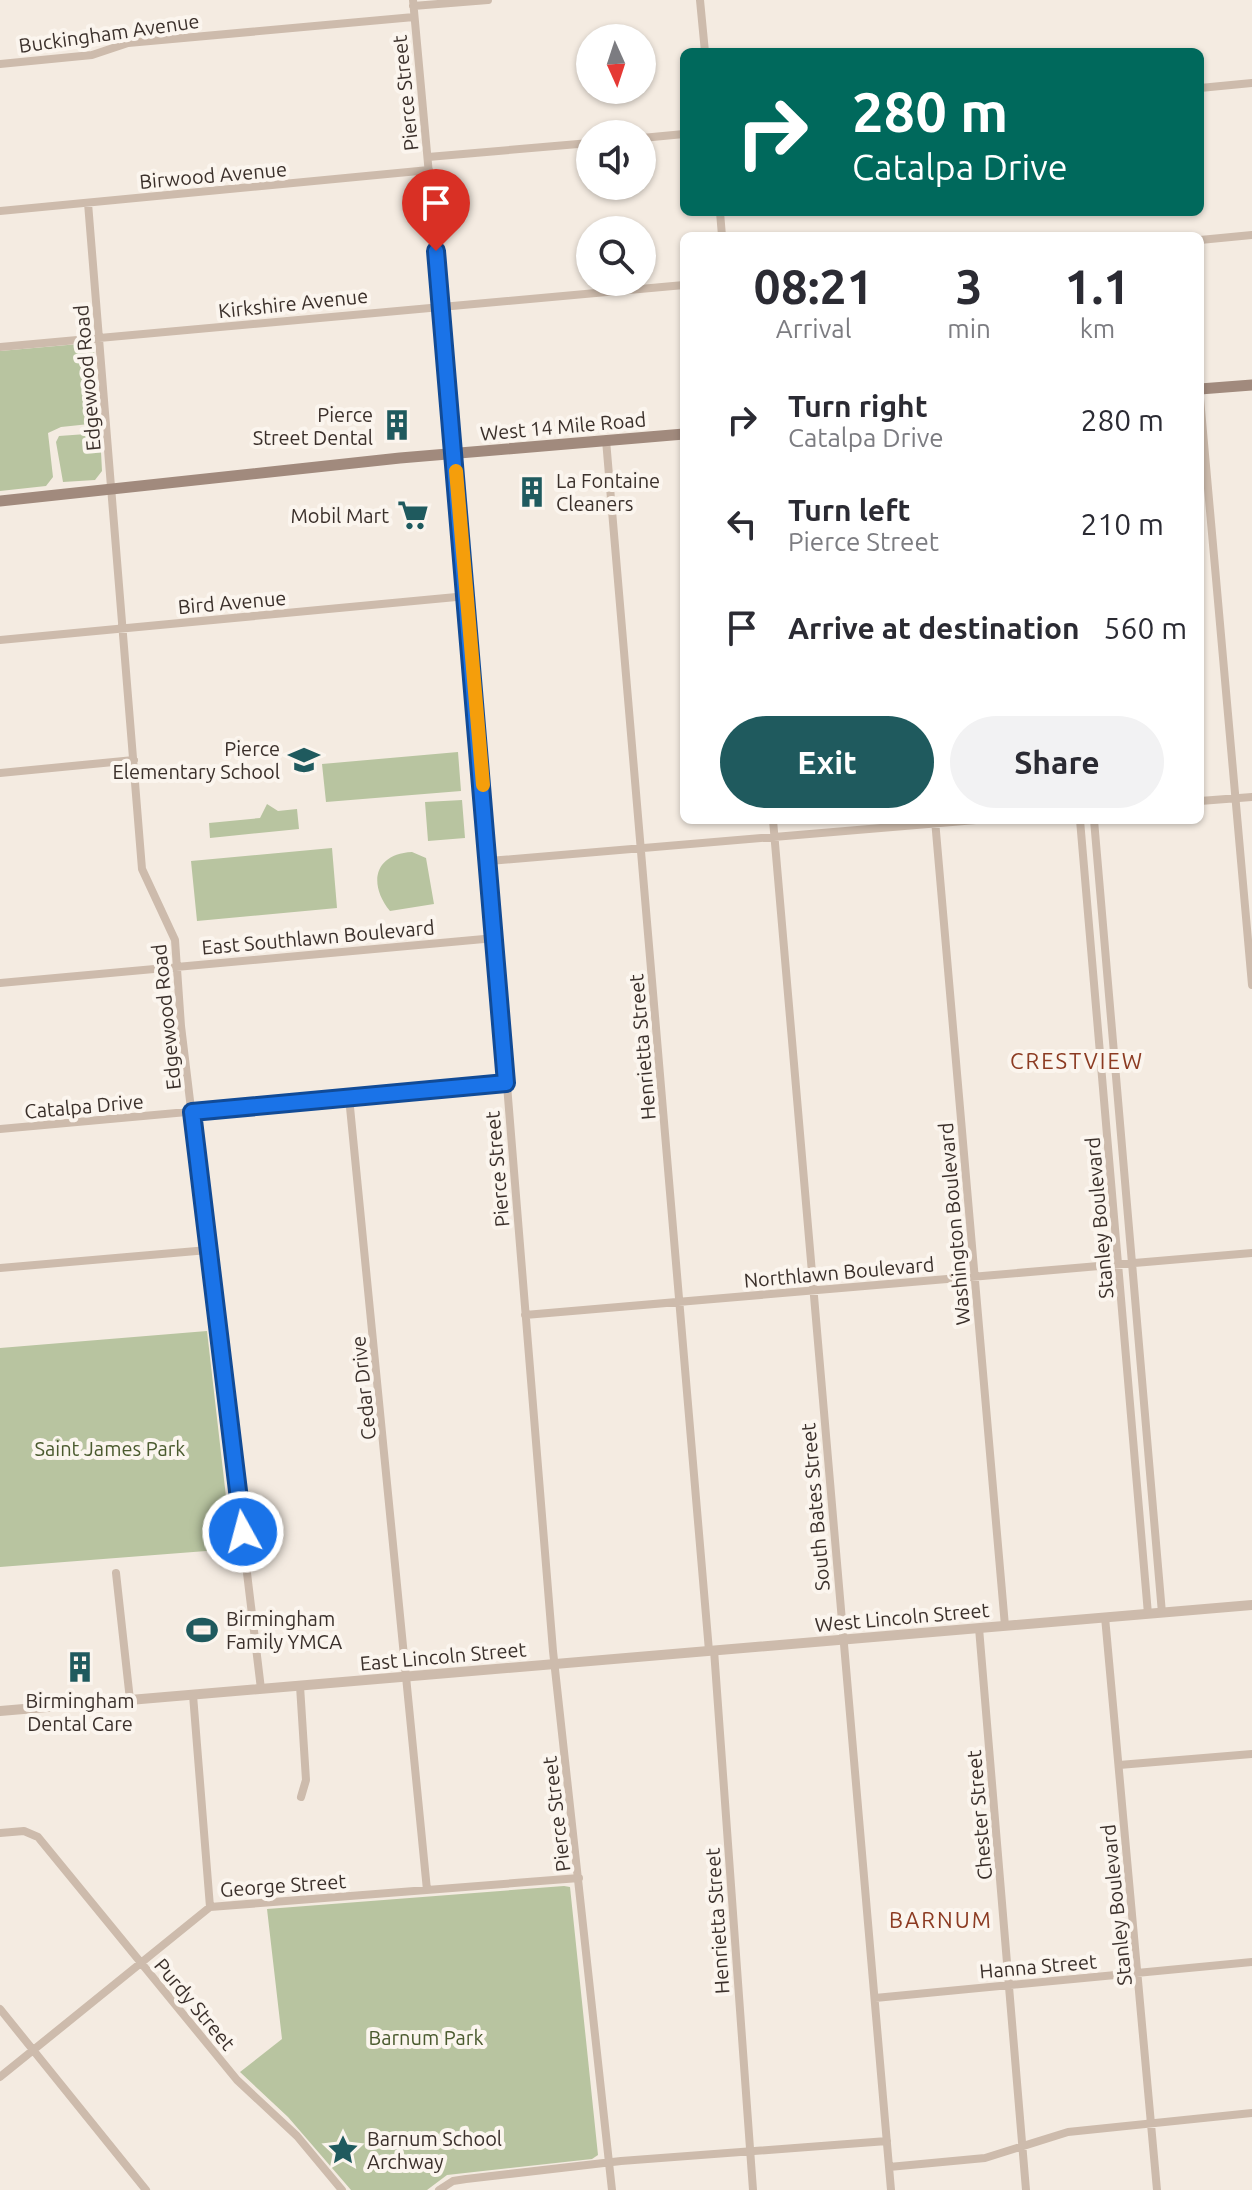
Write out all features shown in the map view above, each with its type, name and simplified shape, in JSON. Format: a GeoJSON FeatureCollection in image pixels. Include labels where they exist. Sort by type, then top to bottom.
{"type":"FeatureCollection","features":[{"type":"Feature","properties":{"kind":"main road"},"geometry":{"type":"LineString","coordinates":[[1204,389],[1252,385]]}},
{"type":"Feature","properties":{"kind":"main road","name":"West 14 Mile Road"},"geometry":{"type":"LineString","coordinates":[[0,501],[454,453],[680,434]]}},
{"type":"Feature","properties":{"kind":"street"},"geometry":{"type":"LineString","coordinates":[[413,3],[488,0]]}},
{"type":"Feature","properties":{"kind":"street"},"geometry":{"type":"LineString","coordinates":[[700,0],[705,48]]}},
{"type":"Feature","properties":{"kind":"street","name":"Pierce Street"},"geometry":{"type":"LineString","coordinates":[[413,3],[467,596],[555,1664],[612,2190]]}},
{"type":"Feature","properties":{"kind":"street","name":"Buckingham Avenue"},"geometry":{"type":"LineString","coordinates":[[0,64],[92,55],[128,43],[414,17]]}},
{"type":"Feature","properties":{"kind":"street"},"geometry":{"type":"LineString","coordinates":[[1204,88],[1252,83]]}},
{"type":"Feature","properties":{"kind":"street"},"geometry":{"type":"LineString","coordinates":[[656,137],[680,134]]}},
{"type":"Feature","properties":{"kind":"street"},"geometry":{"type":"LineString","coordinates":[[428,157],[576,144]]}},
{"type":"Feature","properties":{"kind":"street","name":"Birwood Avenue"},"geometry":{"type":"LineString","coordinates":[[0,211],[429,170]]}},
{"type":"Feature","properties":{"kind":"street","name":"Edgewood Road"},"geometry":{"type":"LineString","coordinates":[[88,203],[142,869],[171,928],[177,966],[261,1689]]}},
{"type":"Feature","properties":{"kind":"street"},"geometry":{"type":"LineString","coordinates":[[1204,240],[1252,235]]}},
{"type":"Feature","properties":{"kind":"street","name":"Kirkshire Avenue"},"geometry":{"type":"LineString","coordinates":[[0,347],[680,285]]}},
{"type":"Feature","properties":{"kind":"street","name":"Henrietta Street"},"geometry":{"type":"LineString","coordinates":[[606,440],[711,1650],[753,2190]]}},
{"type":"Feature","properties":{"kind":"street"},"geometry":{"type":"LineString","coordinates":[[1204,444],[1252,985]]}},
{"type":"Feature","properties":{"kind":"street","name":"Bird Avenue"},"geometry":{"type":"LineString","coordinates":[[0,640],[467,596]]}},
{"type":"Feature","properties":{"kind":"street"},"geometry":{"type":"LineString","coordinates":[[0,773],[134,760]]}},
{"type":"Feature","properties":{"kind":"street"},"geometry":{"type":"LineString","coordinates":[[1204,801],[1252,797]]}},
{"type":"Feature","properties":{"kind":"street","name":"South Bates Street"},"geometry":{"type":"LineString","coordinates":[[773,824],[891,2190]]}},
{"type":"Feature","properties":{"kind":"street"},"geometry":{"type":"LineString","coordinates":[[489,861],[916,824]]}},
{"type":"Feature","properties":{"kind":"street","name":"Washington Boulevard"},"geometry":{"type":"LineString","coordinates":[[936,824],[1005,1626]]}},
{"type":"Feature","properties":{"kind":"street","name":"Stanley Boulevard"},"geometry":{"type":"LineString","coordinates":[[1080,824],[1148,1614]]}},
{"type":"Feature","properties":{"kind":"street","name":"Stanley Boulevard"},"geometry":{"type":"LineString","coordinates":[[1094,824],[1162,1613]]}},
{"type":"Feature","properties":{"kind":"street","name":"East Southlawn Boulevard"},"geometry":{"type":"LineString","coordinates":[[0,983],[495,938]]}},
{"type":"Feature","properties":{"kind":"street"},"geometry":{"type":"LineString","coordinates":[[1099,1045],[1113,1044]]}},
{"type":"Feature","properties":{"kind":"street","name":"Catalpa Drive"},"geometry":{"type":"LineString","coordinates":[[0,1129],[506,1083]]}},
{"type":"Feature","properties":{"kind":"street","name":"Cedar Drive"},"geometry":{"type":"LineString","coordinates":[[349,1097],[409,1676],[427,1890]]}},
{"type":"Feature","properties":{"kind":"street"},"geometry":{"type":"LineString","coordinates":[[0,1268],[208,1250]]}},
{"type":"Feature","properties":{"kind":"street","name":"Northlawn Boulevard"},"geometry":{"type":"LineString","coordinates":[[525,1315],[1252,1253]]}},
{"type":"Feature","properties":{"kind":"street"},"geometry":{"type":"LineString","coordinates":[[1132,1422],[1145,1420]]}},
{"type":"Feature","properties":{"kind":"street"},"geometry":{"type":"LineString","coordinates":[[116,1573],[130,1700]]}},
{"type":"Feature","properties":{"kind":"street","name":"West Lincoln Street"},"geometry":{"type":"LineString","coordinates":[[555,1664],[1252,1605]]}},
{"type":"Feature","properties":{"kind":"street","name":"Stanley Boulevard"},"geometry":{"type":"LineString","coordinates":[[1105,1617],[1157,2190]]}},
{"type":"Feature","properties":{"kind":"street","name":"Chester Street"},"geometry":{"type":"LineString","coordinates":[[979,1628],[1026,2190]]}},
{"type":"Feature","properties":{"kind":"street","name":"East Lincoln Street"},"geometry":{"type":"LineString","coordinates":[[0,1711],[555,1664]]}},
{"type":"Feature","properties":{"kind":"street"},"geometry":{"type":"LineString","coordinates":[[300,1686],[306,1780],[301,1797]]}},
{"type":"Feature","properties":{"kind":"street"},"geometry":{"type":"LineString","coordinates":[[193,1695],[210,1907]]}},
{"type":"Feature","properties":{"kind":"street"},"geometry":{"type":"LineString","coordinates":[[1119,1765],[1252,1754]]}},
{"type":"Feature","properties":{"kind":"street","name":"Purdy Street"},"geometry":{"type":"LineString","coordinates":[[0,1833],[31,1832],[237,2080],[290,2129],[342,2190]]}},
{"type":"Feature","properties":{"kind":"street","name":"George Street"},"geometry":{"type":"LineString","coordinates":[[0,2077],[210,1907],[579,1878]]}},
{"type":"Feature","properties":{"kind":"street","name":"Hanna Street"},"geometry":{"type":"LineString","coordinates":[[875,1998],[1252,1962]]}},
{"type":"Feature","properties":{"kind":"street"},"geometry":{"type":"LineString","coordinates":[[0,2009],[146,2190]]}},
{"type":"Feature","properties":{"kind":"street"},"geometry":{"type":"LineString","coordinates":[[889,2167],[985,2158],[1055,2134],[1252,2113]]}},
{"type":"Feature","properties":{"kind":"street"},"geometry":{"type":"LineString","coordinates":[[439,2190],[453,2181],[610,2163],[887,2141]]}},
{"type":"Feature","properties":{"kind":"green space"},"geometry":{"type":"Polygon","coordinates":[[[90,343],[94,351],[99,423],[61,427],[48,433],[53,477],[46,486],[0,491],[0,351],[90,343]]]}},
{"type":"Feature","properties":{"kind":"green space"},"geometry":{"type":"Polygon","coordinates":[[[100,433],[102,471],[95,480],[63,482],[56,442],[59,436],[100,433]]]}},
{"type":"Feature","properties":{"kind":"green space"},"geometry":{"type":"Polygon","coordinates":[[[458,752],[461,791],[326,802],[322,764],[458,752]]]}},
{"type":"Feature","properties":{"kind":"green space"},"geometry":{"type":"Polygon","coordinates":[[[462,800],[465,838],[428,841],[425,802],[462,800]]]}},
{"type":"Feature","properties":{"kind":"green space"},"geometry":{"type":"Polygon","coordinates":[[[267,804],[278,811],[297,809],[299,829],[210,838],[209,823],[260,818],[267,804]]]}},
{"type":"Feature","properties":{"kind":"green space"},"geometry":{"type":"Polygon","coordinates":[[[332,848],[337,908],[197,921],[191,861],[332,848]]]}},
{"type":"Feature","properties":{"kind":"green space"},"geometry":{"type":"Polygon","coordinates":[[[412,852],[426,858],[434,904],[390,911],[379,891],[378,872],[389,858],[412,852]]]}},
{"type":"Feature","properties":{"kind":"green space","name":"Saint James Park"},"geometry":{"type":"Polygon","coordinates":[[[207,1331],[232,1549],[0,1567],[0,1348],[207,1331]]]}},
{"type":"Feature","properties":{"kind":"green space","name":"Barnum Park"},"geometry":{"type":"Polygon","coordinates":[[[570,1887],[598,2155],[592,2159],[447,2175],[427,2190],[351,2190],[288,2117],[240,2072],[282,2039],[267,1909],[570,1887]]]}},
{"type":"Feature","properties":{"kind":"slow traffic"},"geometry":{"type":"LineString","coordinates":[[456,471],[483,785]]}},
{"type":"Feature","properties":{"kind":"place","name":"Pierce Street Dental"},"geometry":{"type":"Point","coordinates":[397,425]}},
{"type":"Feature","properties":{"kind":"place","name":"La Fontaine Cleaners"},"geometry":{"type":"Point","coordinates":[532,492]}},
{"type":"Feature","properties":{"kind":"place","name":"Mobil Mart"},"geometry":{"type":"Point","coordinates":[413,515]}},
{"type":"Feature","properties":{"kind":"place","name":"Pierce Elementary School"},"geometry":{"type":"Point","coordinates":[304,760]}},
{"type":"Feature","properties":{"kind":"place","name":"Birmingham Family YMCA"},"geometry":{"type":"Point","coordinates":[202,1630]}},
{"type":"Feature","properties":{"kind":"place","name":"Birmingham Dental Care"},"geometry":{"type":"Point","coordinates":[80,1667]}},
{"type":"Feature","properties":{"kind":"place","name":"Barnum School Archway"},"geometry":{"type":"Point","coordinates":[343,2150]}},
{"type":"Feature","properties":{"kind":"district","name":"CRESTVIEW"},"geometry":{"type":"Point","coordinates":[1077,1060]}},
{"type":"Feature","properties":{"kind":"district","name":"BARNUM"},"geometry":{"type":"Point","coordinates":[941,1919]}},
{"type":"Feature","properties":{"kind":"route"},"geometry":{"type":"LineString","coordinates":[[243,1532],[192,1112],[506,1083],[477,706],[436,251]]}}]}
